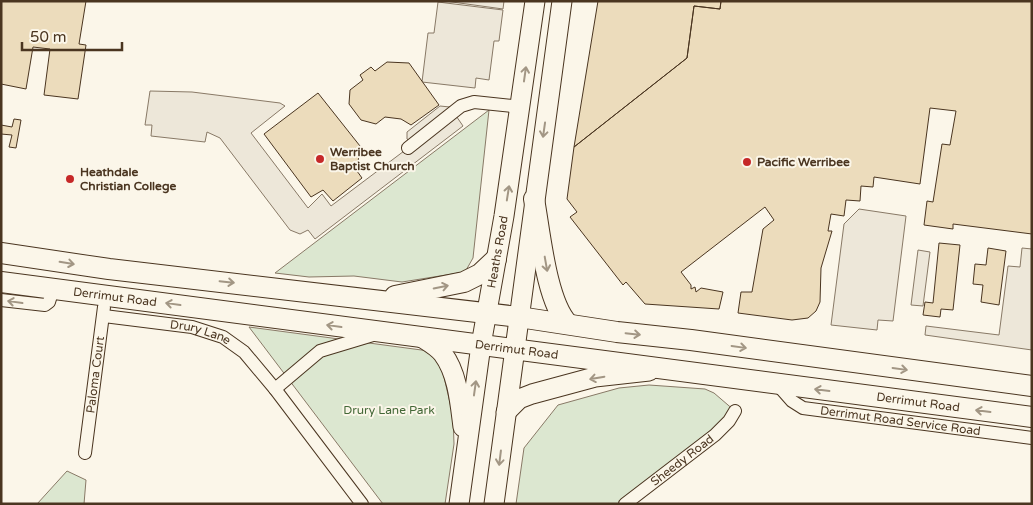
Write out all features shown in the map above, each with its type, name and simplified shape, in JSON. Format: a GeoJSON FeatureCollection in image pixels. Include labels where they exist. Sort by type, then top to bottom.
{"type":"FeatureCollection","features":[{"type":"Feature","properties":{"kind":"highway"},"geometry":{"type":"LineString","coordinates":[[534,199],[548,274],[556,304],[562,318],[568,324]]}},
{"type":"Feature","properties":{"kind":"highway"},"geometry":{"type":"LineString","coordinates":[[1,253],[109,269],[488,313],[617,332],[691,340],[998,383],[1032,386]]}},
{"type":"Feature","properties":{"kind":"highway"},"geometry":{"type":"LineString","coordinates":[[21,256],[44,268],[49,273],[53,289]]}},
{"type":"Feature","properties":{"kind":"highway"},"geometry":{"type":"LineString","coordinates":[[376,299],[464,282],[480,274],[496,258]]}},
{"type":"Feature","properties":{"kind":"highway"},"geometry":{"type":"LineString","coordinates":[[105,295],[109,269]]}},
{"type":"Feature","properties":{"kind":"highway","name":"Derrimut Road"},"geometry":{"type":"LineString","coordinates":[[1,282],[1032,417]]}},
{"type":"Feature","properties":{"kind":"highway"},"geometry":{"type":"LineString","coordinates":[[998,383],[1032,377]]}},
{"type":"Feature","properties":{"kind":"main road","name":"Heaths Road"},"geometry":{"type":"LineString","coordinates":[[459,504],[481,345],[504,216],[535,1]]}},
{"type":"Feature","properties":{"kind":"main road"},"geometry":{"type":"LineString","coordinates":[[494,504],[562,1]]}},
{"type":"Feature","properties":{"kind":"main road"},"geometry":{"type":"LineString","coordinates":[[521,107],[530,105],[540,98],[553,64]]}},
{"type":"Feature","properties":{"kind":"main road"},"geometry":{"type":"LineString","coordinates":[[421,337],[444,355],[453,376],[460,402],[466,454]]}},
{"type":"Feature","properties":{"kind":"main road"},"geometry":{"type":"LineString","coordinates":[[506,412],[519,399],[532,394],[595,377],[663,369]]}},
{"type":"Feature","properties":{"kind":"street"},"geometry":{"type":"LineString","coordinates":[[408,148],[461,106],[474,102],[521,107]]}},
{"type":"Feature","properties":{"kind":"street"},"geometry":{"type":"LineString","coordinates":[[1,300],[44,305],[49,302],[53,289]]}},
{"type":"Feature","properties":{"kind":"street","name":"Paloma Court"},"geometry":{"type":"LineString","coordinates":[[85,454],[104,316],[105,295]]}},
{"type":"Feature","properties":{"kind":"street","name":"Drury Lane"},"geometry":{"type":"LineString","coordinates":[[104,316],[192,327],[223,337],[244,352],[275,388],[362,504]]}},
{"type":"Feature","properties":{"kind":"street"},"geometry":{"type":"LineString","coordinates":[[275,388],[320,351],[382,332]]}},
{"type":"Feature","properties":{"kind":"street","name":"Derrimut Road Service Road"},"geometry":{"type":"LineString","coordinates":[[777,384],[792,401],[803,408],[1032,438]]}},
{"type":"Feature","properties":{"kind":"street","name":"Sheedy Road"},"geometry":{"type":"LineString","coordinates":[[624,504],[715,435],[729,421],[735,411]]}},
{"type":"Feature","properties":{"kind":"green space"},"geometry":{"type":"Polygon","coordinates":[[[489,110],[473,258],[465,272],[402,282],[354,276],[309,277],[275,273],[489,110]]]}},
{"type":"Feature","properties":{"kind":"green space","name":"Drury Lane Park"},"geometry":{"type":"Polygon","coordinates":[[[249,327],[429,351],[441,364],[453,416],[454,444],[445,504],[383,504],[249,327]]]}},
{"type":"Feature","properties":{"kind":"green space"},"geometry":{"type":"Polygon","coordinates":[[[649,385],[705,389],[714,393],[735,411],[618,504],[516,504],[524,448],[558,405],[619,388],[649,385]]]}},
{"type":"Feature","properties":{"kind":"green space"},"geometry":{"type":"Polygon","coordinates":[[[67,471],[86,480],[84,504],[37,504],[67,471]]]}},
{"type":"Feature","properties":{"kind":"shaded area"},"geometry":{"type":"Polygon","coordinates":[[[445,1],[504,1],[503,9],[445,1]]]}},
{"type":"Feature","properties":{"kind":"shaded area"},"geometry":{"type":"Polygon","coordinates":[[[438,2],[503,10],[499,41],[494,41],[489,80],[476,78],[475,88],[422,82],[428,33],[434,33],[438,2]]]}},
{"type":"Feature","properties":{"kind":"shaded area"},"geometry":{"type":"Polygon","coordinates":[[[150,91],[192,92],[280,103],[285,106],[251,133],[308,208],[322,194],[331,206],[408,148],[413,144],[407,139],[407,132],[440,106],[450,107],[463,126],[315,239],[308,230],[300,234],[290,230],[220,138],[207,132],[205,142],[151,136],[152,125],[145,125],[150,91]]]}},
{"type":"Feature","properties":{"kind":"shaded area"},"geometry":{"type":"Polygon","coordinates":[[[859,209],[906,216],[893,321],[878,320],[877,330],[831,325],[844,224],[859,209]]]}},
{"type":"Feature","properties":{"kind":"shaded area"},"geometry":{"type":"Polygon","coordinates":[[[1022,248],[1032,249],[1032,350],[925,335],[926,326],[999,335],[1008,266],[1020,267],[1022,248]]]}},
{"type":"Feature","properties":{"kind":"shaded area"},"geometry":{"type":"Polygon","coordinates":[[[918,250],[930,252],[923,306],[911,305],[918,250]]]}},
{"type":"Feature","properties":{"kind":"building"},"geometry":{"type":"Polygon","coordinates":[[[1,1],[86,1],[79,44],[86,45],[78,99],[44,95],[50,49],[33,47],[26,89],[1,84],[1,1]]]}},
{"type":"Feature","properties":{"kind":"building"},"geometry":{"type":"Polygon","coordinates":[[[598,1],[721,1],[720,9],[694,6],[687,58],[574,147],[598,1]]]}},
{"type":"Feature","properties":{"kind":"building","name":"Pacific Werribee"},"geometry":{"type":"Polygon","coordinates":[[[721,1],[1032,1],[1032,234],[953,224],[953,229],[924,225],[927,201],[933,202],[942,144],[950,145],[956,111],[930,108],[920,184],[874,177],[873,187],[861,186],[860,201],[846,200],[844,216],[831,214],[828,231],[832,231],[821,268],[820,302],[816,311],[808,318],[792,320],[738,313],[741,292],[752,292],[763,229],[774,220],[765,207],[681,272],[691,285],[691,289],[695,287],[696,292],[701,288],[723,292],[719,309],[645,304],[626,282],[623,285],[570,217],[577,212],[567,199],[574,147],[687,58],[694,6],[720,9],[721,1]]]}},
{"type":"Feature","properties":{"kind":"building"},"geometry":{"type":"Polygon","coordinates":[[[387,62],[409,63],[439,105],[411,125],[401,119],[385,117],[376,124],[361,120],[349,104],[350,90],[363,80],[360,75],[371,67],[375,71],[387,62]]]}},
{"type":"Feature","properties":{"kind":"building","name":"Werribee Baptist Church"},"geometry":{"type":"Polygon","coordinates":[[[318,93],[360,146],[357,171],[362,178],[333,201],[323,190],[311,197],[264,134],[318,93]]]}},
{"type":"Feature","properties":{"kind":"building"},"geometry":{"type":"Polygon","coordinates":[[[14,119],[21,120],[16,148],[9,147],[12,135],[1,134],[1,125],[12,127],[14,119]]]}},
{"type":"Feature","properties":{"kind":"building"},"geometry":{"type":"Polygon","coordinates":[[[939,243],[960,245],[953,310],[941,309],[940,317],[923,315],[925,302],[933,303],[939,243]]]}},
{"type":"Feature","properties":{"kind":"building"},"geometry":{"type":"Polygon","coordinates":[[[988,248],[1006,251],[999,305],[981,302],[983,285],[973,284],[975,264],[986,265],[988,248]]]}},
{"type":"Feature","properties":{"kind":"place","name":"Werribee Baptist Church"},"geometry":{"type":"Point","coordinates":[320,159]}},
{"type":"Feature","properties":{"kind":"place","name":"Pacific Werribee"},"geometry":{"type":"Point","coordinates":[747,162]}},
{"type":"Feature","properties":{"kind":"place","name":"Heathdale Christian College"},"geometry":{"type":"Point","coordinates":[70,179]}}]}
